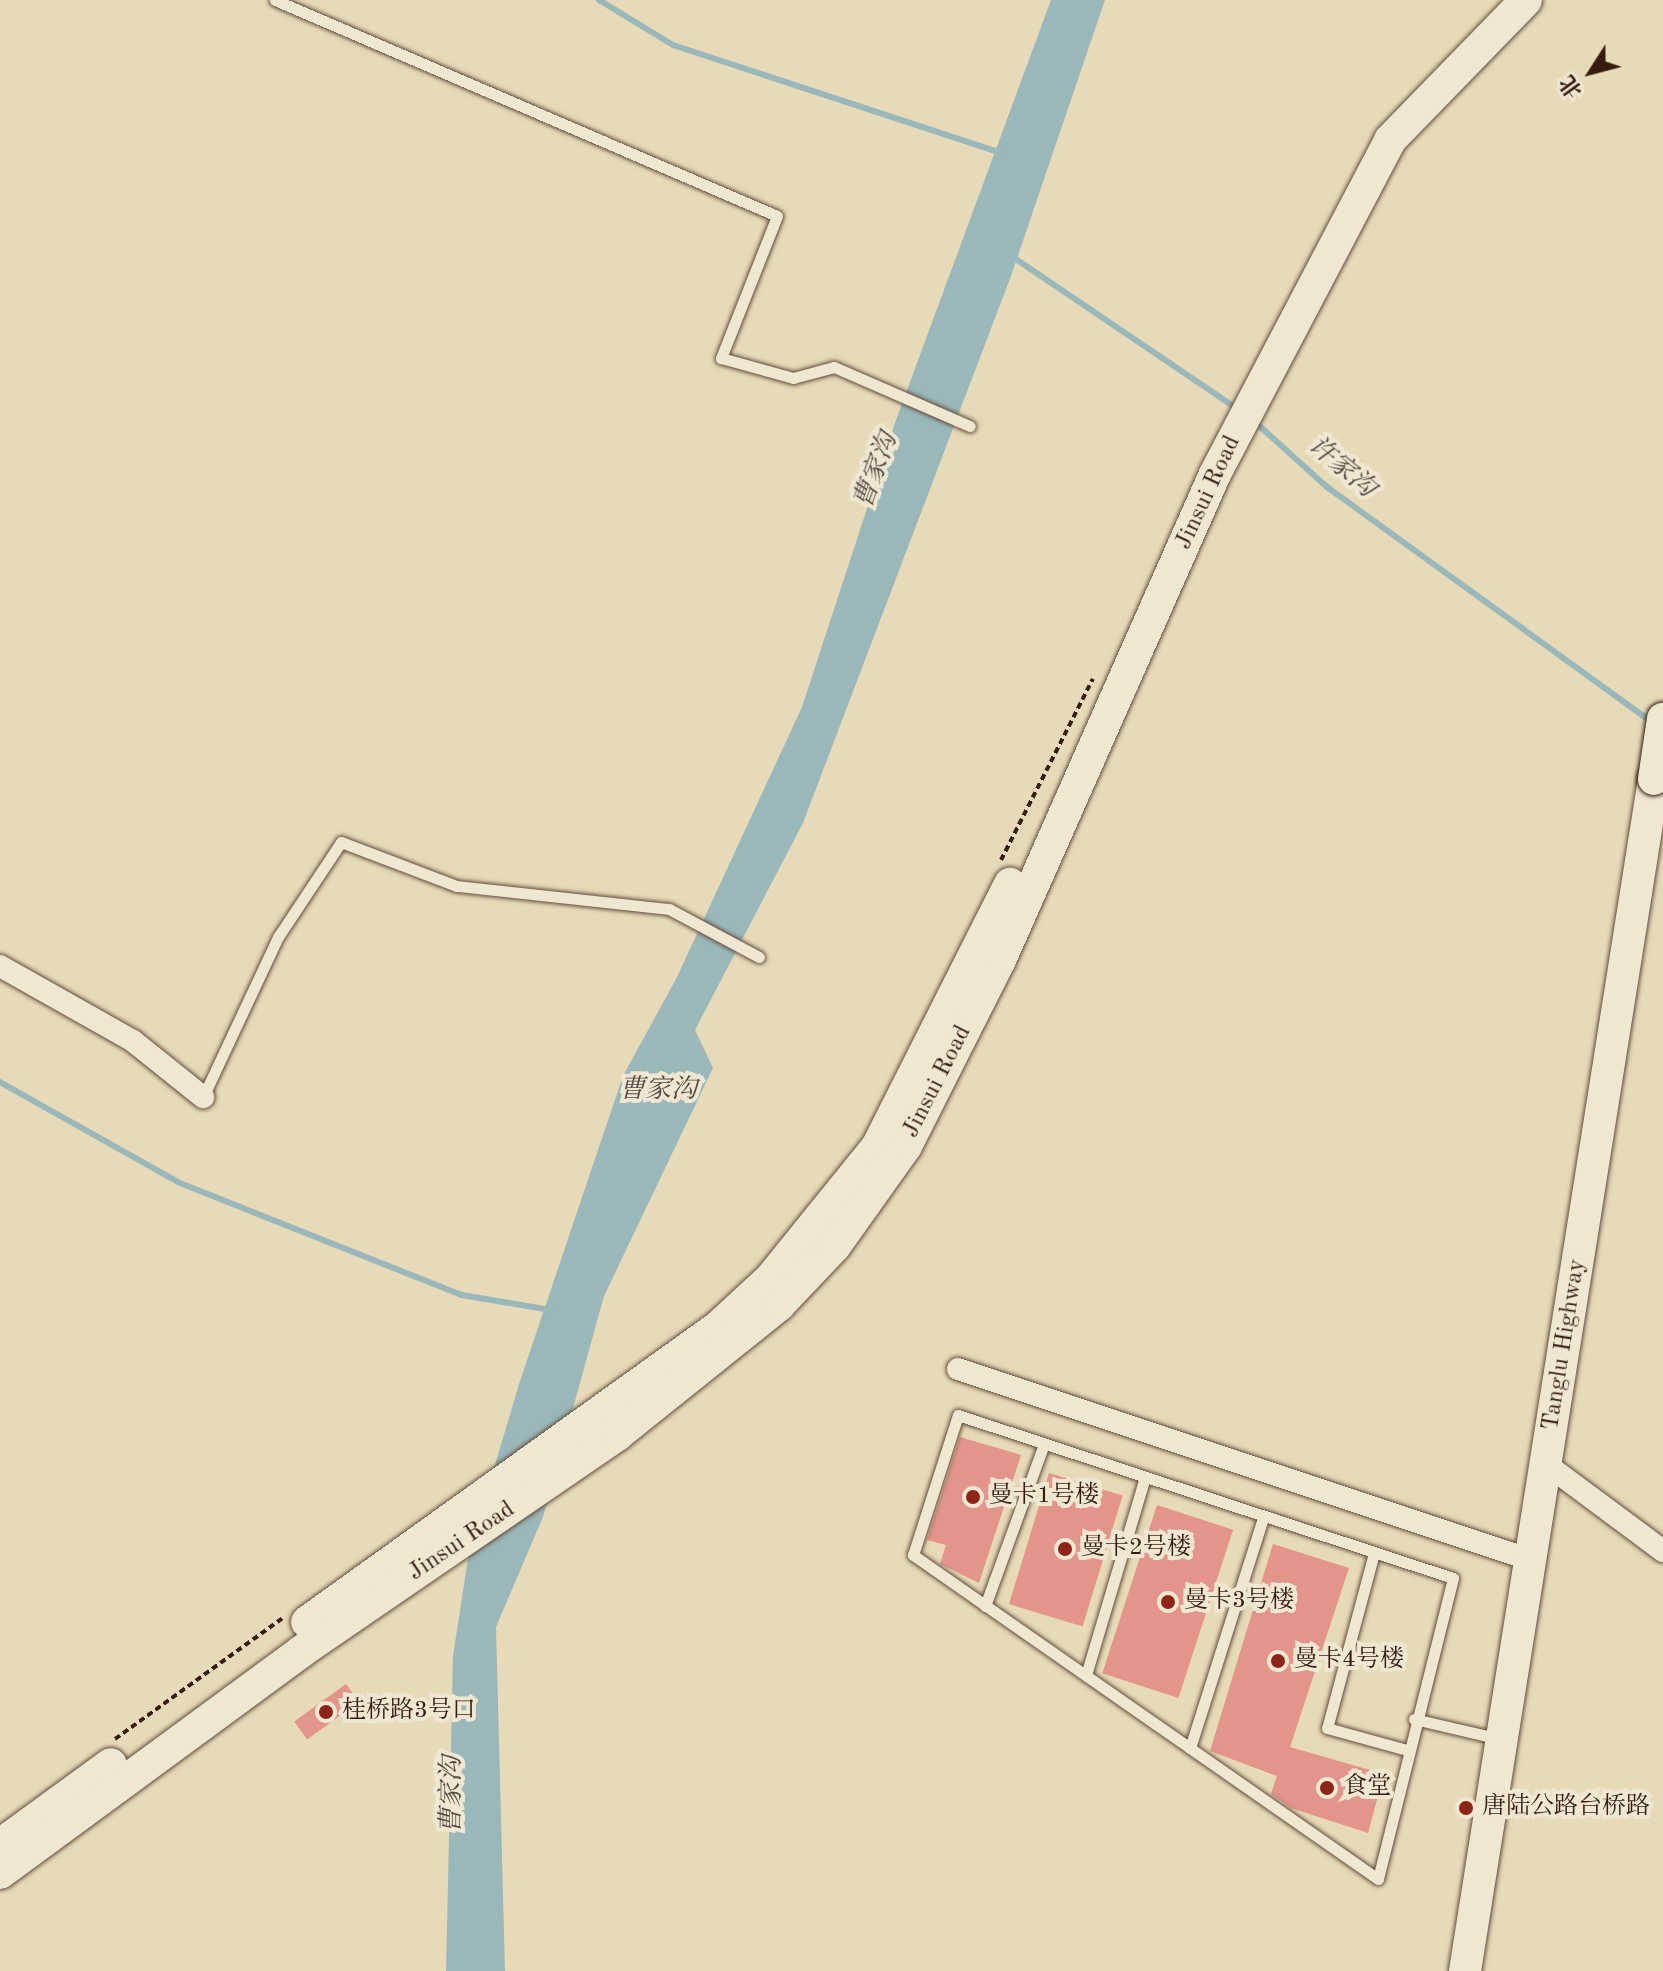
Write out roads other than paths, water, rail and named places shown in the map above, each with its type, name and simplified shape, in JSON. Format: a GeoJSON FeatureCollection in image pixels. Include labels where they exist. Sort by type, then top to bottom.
{"type":"FeatureCollection","features":[{"type":"Feature","properties":{"kind":"street","name":"Jinsui Road"},"geometry":{"type":"LineString","coordinates":[[1254,389],[1378,133],[1505,0]]}},
{"type":"Feature","properties":{"kind":"street","name":"Jinsui Road"},"geometry":{"type":"LineString","coordinates":[[0,1845],[779,1305],[835,1246],[906,1146],[1000,960],[1211,471],[1390,140],[1526,0]]}},
{"type":"Feature","properties":{"kind":"street","name":"Tanglu Highway"},"geometry":{"type":"LineString","coordinates":[[1465,1971],[1663,719]]}},
{"type":"Feature","properties":{"kind":"street"},"geometry":{"type":"LineString","coordinates":[[0,966],[133,1041],[203,1097]]}},
{"type":"Feature","properties":{"kind":"street"},"geometry":{"type":"LineString","coordinates":[[958,1369],[1531,1560]]}},
{"type":"Feature","properties":{"kind":"street"},"geometry":{"type":"LineString","coordinates":[[1546,1464],[1663,1551]]}},
{"type":"Feature","properties":{"kind":"street","name":"Jinsui Road"},"geometry":{"type":"LineString","coordinates":[[0,1873],[389,1577]]}},
{"type":"Feature","properties":{"kind":"lane"},"geometry":{"type":"LineString","coordinates":[[275,0],[777,216],[721,358],[793,378],[834,367],[970,426]]}},
{"type":"Feature","properties":{"kind":"lane"},"geometry":{"type":"LineString","coordinates":[[203,1097],[278,937],[341,842],[457,886],[669,909],[759,957]]}},
{"type":"Feature","properties":{"kind":"lane"},"geometry":{"type":"LineString","coordinates":[[958,1415],[1144,1480],[1453,1578],[1414,1719],[1378,1879],[913,1555],[958,1415]]}},
{"type":"Feature","properties":{"kind":"lane"},"geometry":{"type":"LineString","coordinates":[[985,1606],[1043,1447]]}},
{"type":"Feature","properties":{"kind":"lane"},"geometry":{"type":"LineString","coordinates":[[1086,1675],[1144,1480]]}},
{"type":"Feature","properties":{"kind":"lane"},"geometry":{"type":"LineString","coordinates":[[1190,1748],[1263,1518]]}},
{"type":"Feature","properties":{"kind":"lane"},"geometry":{"type":"LineString","coordinates":[[1374,1553],[1327,1728],[1407,1750]]}},
{"type":"Feature","properties":{"kind":"lane"},"geometry":{"type":"LineString","coordinates":[[1414,1719],[1503,1739]]}},
{"type":"Feature","properties":{"kind":"water","name":"曹家沟"},"geometry":{"type":"Polygon","coordinates":[[[1051,0],[1105,0],[1011,276],[803,823],[695,1030],[713,1068],[604,1296],[543,1517],[496,1627],[505,1971],[446,1971],[453,1656],[469,1552],[520,1381],[623,1076],[677,977],[802,707],[896,420],[1051,0]]]}},
{"type":"Feature","properties":{"kind":"waterway"},"geometry":{"type":"LineString","coordinates":[[599,0],[673,45],[1002,153]]}},
{"type":"Feature","properties":{"kind":"waterway","name":"许家沟"},"geometry":{"type":"LineString","coordinates":[[1010,255],[1239,410]]}},
{"type":"Feature","properties":{"kind":"waterway","name":"许家沟"},"geometry":{"type":"LineString","coordinates":[[1255,422],[1327,487],[1653,723]]}},
{"type":"Feature","properties":{"kind":"waterway"},"geometry":{"type":"LineString","coordinates":[[0,1082],[180,1183],[462,1295],[551,1310]]}},
{"type":"Feature","properties":{"kind":"place","name":"曼卡1号楼"},"geometry":{"type":"Point","coordinates":[973,1497]}},
{"type":"Feature","properties":{"kind":"place","name":"曼卡2号楼"},"geometry":{"type":"Point","coordinates":[1065,1549]}},
{"type":"Feature","properties":{"kind":"place","name":"曼卡3号楼"},"geometry":{"type":"Point","coordinates":[1168,1602]}},
{"type":"Feature","properties":{"kind":"place","name":"曼卡4号楼"},"geometry":{"type":"Point","coordinates":[1278,1661]}},
{"type":"Feature","properties":{"kind":"place","name":"桂桥路3号口"},"geometry":{"type":"Point","coordinates":[326,1712]}},
{"type":"Feature","properties":{"kind":"place","name":"食堂"},"geometry":{"type":"Point","coordinates":[1327,1788]}},
{"type":"Feature","properties":{"kind":"place","name":"唐陆公路台桥路"},"geometry":{"type":"Point","coordinates":[1466,1808]}}]}
